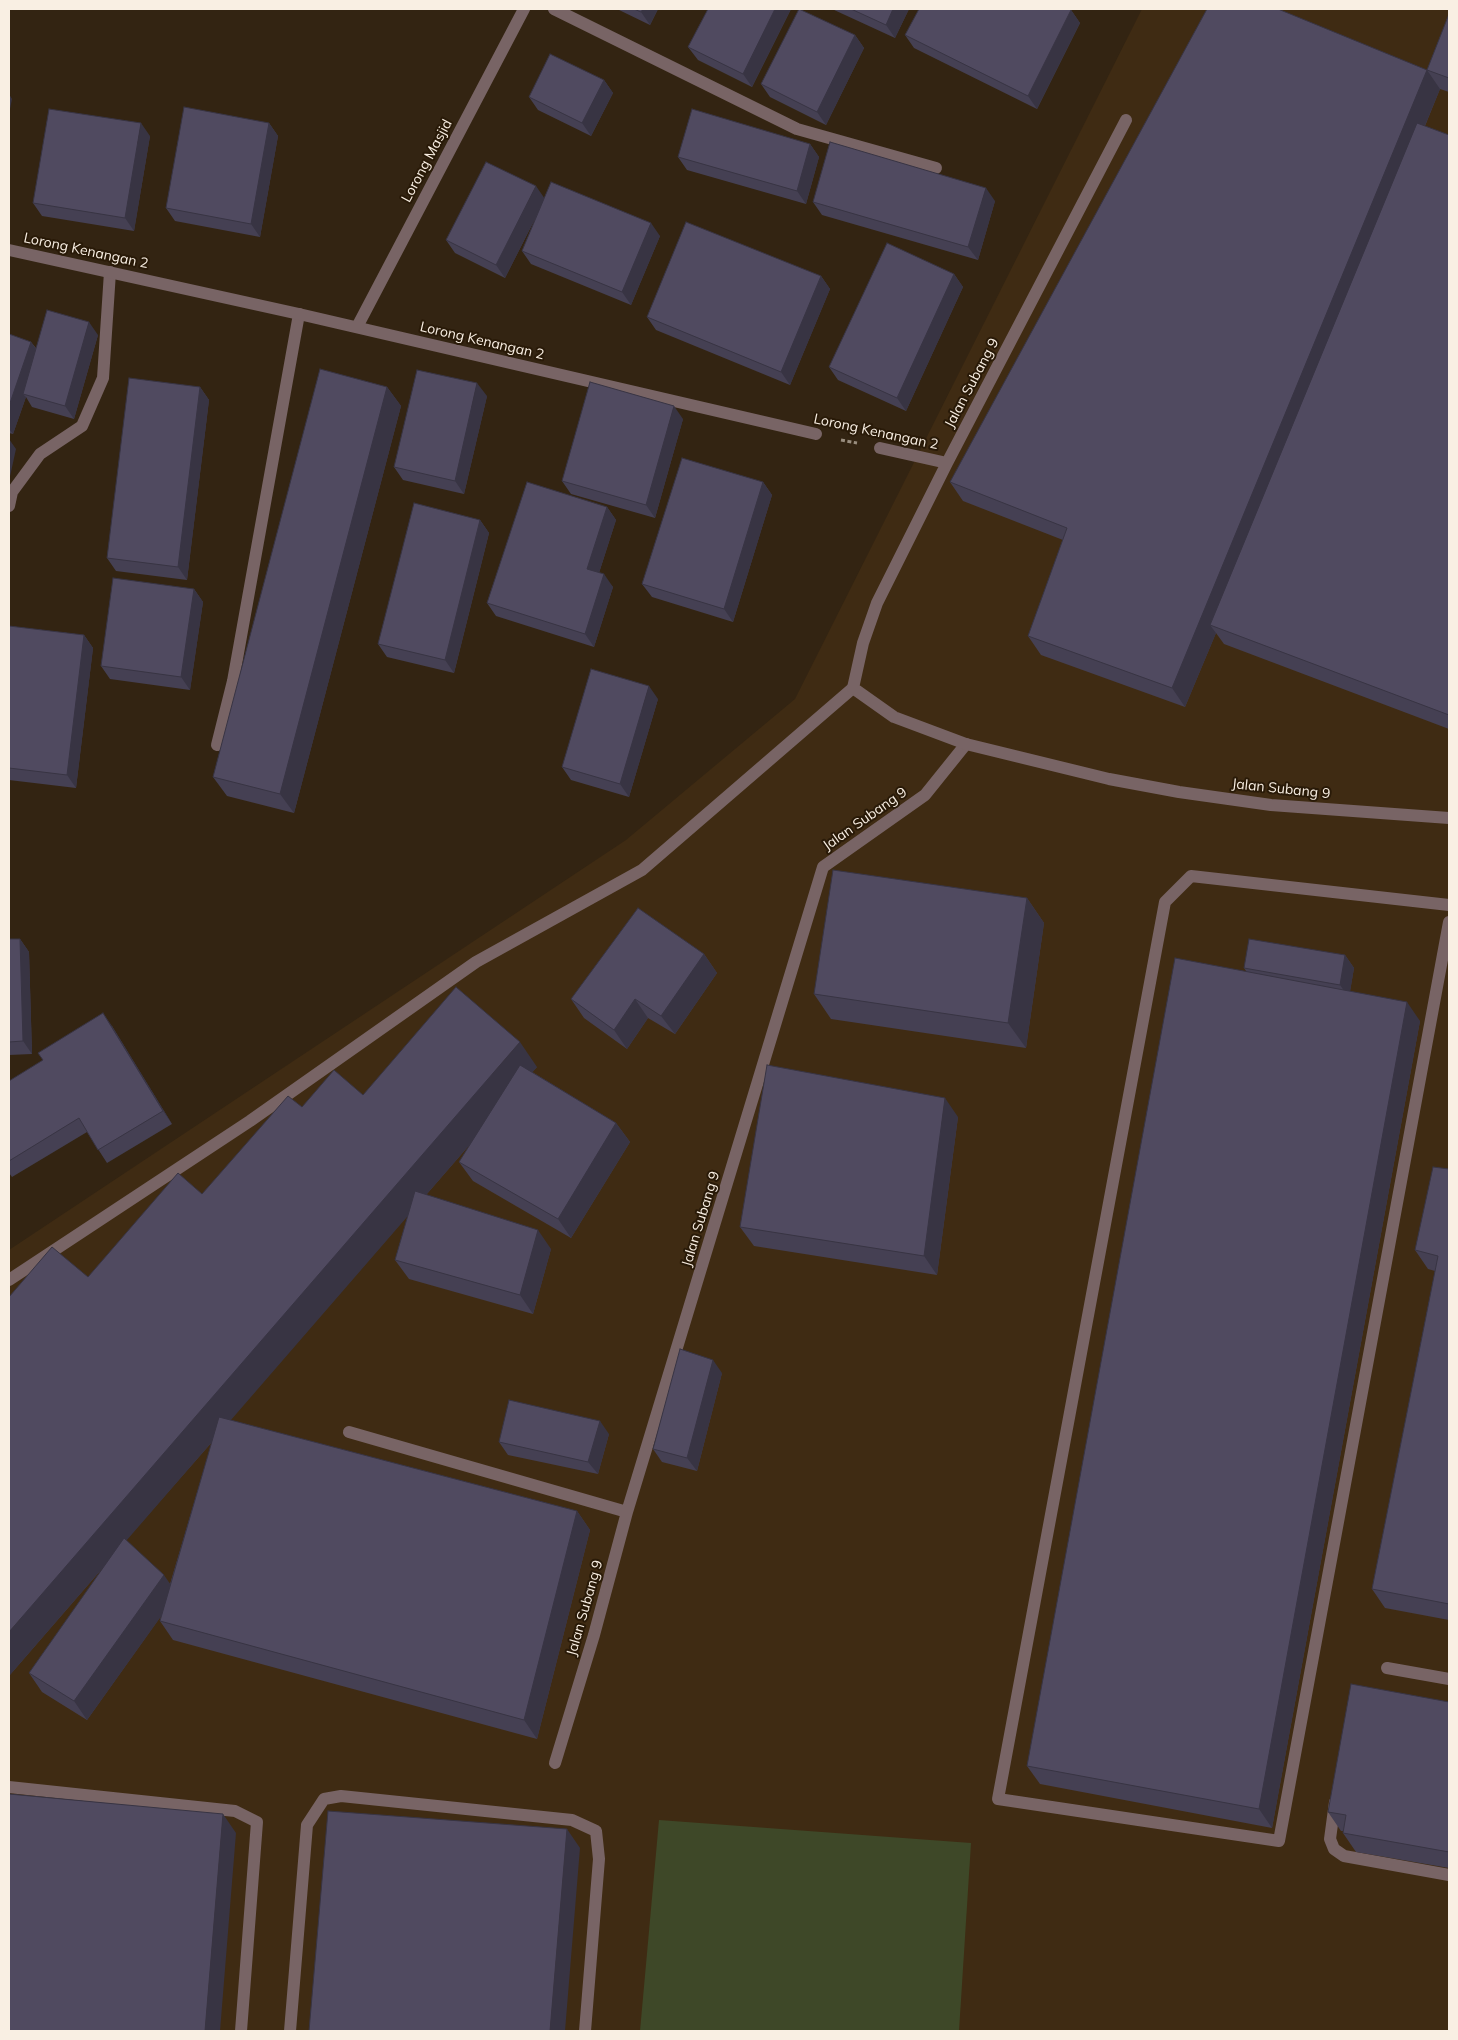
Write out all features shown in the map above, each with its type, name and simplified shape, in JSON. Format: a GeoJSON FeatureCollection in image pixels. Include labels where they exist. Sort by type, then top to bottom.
{"type":"FeatureCollection","features":[{"type":"Feature","properties":{"kind":"street","name":"Lorong Masjid"},"geometry":{"type":"LineString","coordinates":[[357,327],[524,9]]}},
{"type":"Feature","properties":{"kind":"street"},"geometry":{"type":"LineString","coordinates":[[554,9],[797,129],[936,168]]}},
{"type":"Feature","properties":{"kind":"street","name":"Jalan Subang 9"},"geometry":{"type":"LineString","coordinates":[[1126,120],[947,463],[877,603],[863,643],[853,688],[894,717],[966,744],[1108,779],[1179,792],[1271,805],[1449,818]]}},
{"type":"Feature","properties":{"kind":"street","name":"Lorong Kenangan 2"},"geometry":{"type":"LineString","coordinates":[[9,250],[300,314],[816,434]]}},
{"type":"Feature","properties":{"kind":"street"},"geometry":{"type":"LineString","coordinates":[[9,506],[12,492],[40,454],[82,426],[103,378],[110,272]]}},
{"type":"Feature","properties":{"kind":"street"},"geometry":{"type":"LineString","coordinates":[[217,745],[233,680],[300,314]]}},
{"type":"Feature","properties":{"kind":"street","name":"Lorong Kenangan 2"},"geometry":{"type":"LineString","coordinates":[[880,448],[947,463]]}},
{"type":"Feature","properties":{"kind":"street"},"geometry":{"type":"LineString","coordinates":[[9,1280],[250,1121],[476,962],[642,870],[853,688]]}},
{"type":"Feature","properties":{"kind":"street","name":"Jalan Subang 9"},"geometry":{"type":"LineString","coordinates":[[555,1764],[594,1635],[627,1512],[823,866],[925,795],[966,744]]}},
{"type":"Feature","properties":{"kind":"street"},"geometry":{"type":"LineString","coordinates":[[1449,905],[1191,876],[1165,902],[998,1799],[1279,1841],[1449,922]]}},
{"type":"Feature","properties":{"kind":"street"},"geometry":{"type":"LineString","coordinates":[[349,1432],[627,1512]]}},
{"type":"Feature","properties":{"kind":"street"},"geometry":{"type":"LineString","coordinates":[[1387,1668],[1449,1679]]}},
{"type":"Feature","properties":{"kind":"street"},"geometry":{"type":"LineString","coordinates":[[9,1787],[235,1811],[257,1822],[241,2031]]}},
{"type":"Feature","properties":{"kind":"street"},"geometry":{"type":"LineString","coordinates":[[1337,1790],[1330,1839],[1334,1849],[1344,1856],[1449,1875]]}},
{"type":"Feature","properties":{"kind":"street"},"geometry":{"type":"LineString","coordinates":[[290,2031],[307,1825],[324,1799],[341,1796],[572,1820],[596,1830],[599,1860],[585,2031]]}},
{"type":"Feature","properties":{"kind":"path","name":"Lorong Kenangan 2"},"geometry":{"type":"LineString","coordinates":[[816,434],[880,448]]}},
{"type":"Feature","properties":{"kind":"shaded area"},"geometry":{"type":"Polygon","coordinates":[[[1142,9],[1449,9],[1449,2031],[9,2031],[9,1250],[626,840],[795,699],[1142,9]]]}},
{"type":"Feature","properties":{"kind":"green space"},"geometry":{"type":"Polygon","coordinates":[[[659,1820],[971,1843],[959,2031],[640,2031],[659,1820]]]}},
{"type":"Feature","properties":{"kind":"building"},"geometry":{"type":"Polygon","coordinates":[[[708,9],[775,9],[743,74],[688,47],[708,9]]]}},
{"type":"Feature","properties":{"kind":"building"},"geometry":{"type":"Polygon","coordinates":[[[799,9],[855,35],[817,112],[761,84],[799,9]]]}},
{"type":"Feature","properties":{"kind":"building"},"geometry":{"type":"Polygon","coordinates":[[[851,9],[893,9],[886,25],[851,9]]]}},
{"type":"Feature","properties":{"kind":"building"},"geometry":{"type":"Polygon","coordinates":[[[919,9],[1071,10],[1028,96],[905,35],[919,9]]]}},
{"type":"Feature","properties":{"kind":"building"},"geometry":{"type":"Polygon","coordinates":[[[1207,9],[1278,9],[1427,70],[1172,688],[1028,636],[1067,528],[950,482],[1207,9]]]}},
{"type":"Feature","properties":{"kind":"building"},"geometry":{"type":"Polygon","coordinates":[[[1449,14],[1449,78],[1427,70],[1449,14]]]}},
{"type":"Feature","properties":{"kind":"building"},"geometry":{"type":"Polygon","coordinates":[[[550,54],[604,80],[582,123],[529,97],[550,54]]]}},
{"type":"Feature","properties":{"kind":"building"},"geometry":{"type":"Polygon","coordinates":[[[184,107],[269,123],[251,224],[166,208],[184,107]]]}},
{"type":"Feature","properties":{"kind":"building"},"geometry":{"type":"Polygon","coordinates":[[[49,109],[141,123],[125,218],[33,203],[49,109]]]}},
{"type":"Feature","properties":{"kind":"building"},"geometry":{"type":"Polygon","coordinates":[[[692,109],[810,144],[797,191],[678,157],[692,109]]]}},
{"type":"Feature","properties":{"kind":"building"},"geometry":{"type":"Polygon","coordinates":[[[1417,123],[1449,135],[1449,715],[1210,625],[1417,123]]]}},
{"type":"Feature","properties":{"kind":"building"},"geometry":{"type":"Polygon","coordinates":[[[830,142],[986,188],[968,247],[813,202],[830,142]]]}},
{"type":"Feature","properties":{"kind":"building"},"geometry":{"type":"Polygon","coordinates":[[[486,162],[536,186],[496,265],[446,240],[486,162]]]}},
{"type":"Feature","properties":{"kind":"building"},"geometry":{"type":"Polygon","coordinates":[[[551,182],[651,223],[622,292],[522,251],[551,182]]]}},
{"type":"Feature","properties":{"kind":"building"},"geometry":{"type":"Polygon","coordinates":[[[686,222],[821,276],[781,372],[647,317],[686,222]]]}},
{"type":"Feature","properties":{"kind":"building"},"geometry":{"type":"Polygon","coordinates":[[[887,243],[954,274],[897,398],[829,367],[887,243]]]}},
{"type":"Feature","properties":{"kind":"building"},"geometry":{"type":"Polygon","coordinates":[[[47,310],[89,322],[65,406],[23,394],[47,310]]]}},
{"type":"Feature","properties":{"kind":"building"},"geometry":{"type":"Polygon","coordinates":[[[9,334],[31,342],[9,406],[9,334]]]}},
{"type":"Feature","properties":{"kind":"building"},"geometry":{"type":"Polygon","coordinates":[[[320,369],[387,387],[280,794],[213,777],[320,369]]]}},
{"type":"Feature","properties":{"kind":"building"},"geometry":{"type":"Polygon","coordinates":[[[417,370],[477,383],[455,481],[394,467],[417,370]]]}},
{"type":"Feature","properties":{"kind":"building"},"geometry":{"type":"Polygon","coordinates":[[[129,378],[200,387],[178,567],[107,558],[129,378]]]}},
{"type":"Feature","properties":{"kind":"building"},"geometry":{"type":"Polygon","coordinates":[[[590,382],[674,406],[646,505],[562,481],[590,382]]]}},
{"type":"Feature","properties":{"kind":"building"},"geometry":{"type":"Polygon","coordinates":[[[682,458],[763,482],[724,609],[642,584],[682,458]]]}},
{"type":"Feature","properties":{"kind":"building"},"geometry":{"type":"Polygon","coordinates":[[[527,482],[607,507],[587,569],[604,574],[585,634],[487,603],[527,482]]]}},
{"type":"Feature","properties":{"kind":"building"},"geometry":{"type":"Polygon","coordinates":[[[414,503],[480,520],[445,660],[378,644],[414,503]]]}},
{"type":"Feature","properties":{"kind":"building"},"geometry":{"type":"Polygon","coordinates":[[[113,578],[194,589],[181,677],[101,666],[113,578]]]}},
{"type":"Feature","properties":{"kind":"building"},"geometry":{"type":"Polygon","coordinates":[[[9,626],[84,635],[67,775],[9,768],[9,626]]]}},
{"type":"Feature","properties":{"kind":"building"},"geometry":{"type":"Polygon","coordinates":[[[591,669],[649,686],[620,784],[562,767],[591,669]]]}},
{"type":"Feature","properties":{"kind":"building"},"geometry":{"type":"Polygon","coordinates":[[[833,870],[1027,898],[1008,1023],[814,994],[833,870]]]}},
{"type":"Feature","properties":{"kind":"building"},"geometry":{"type":"Polygon","coordinates":[[[638,908],[704,954],[661,1016],[635,999],[614,1030],[571,999],[638,908]]]}},
{"type":"Feature","properties":{"kind":"building"},"geometry":{"type":"Polygon","coordinates":[[[9,939],[20,939],[23,1041],[9,1042],[9,939]]]}},
{"type":"Feature","properties":{"kind":"building"},"geometry":{"type":"Polygon","coordinates":[[[1249,939],[1345,955],[1340,985],[1244,968],[1249,939]]]}},
{"type":"Feature","properties":{"kind":"building"},"geometry":{"type":"Polygon","coordinates":[[[1175,958],[1407,1002],[1259,1809],[1027,1766],[1175,958]]]}},
{"type":"Feature","properties":{"kind":"building"},"geometry":{"type":"Polygon","coordinates":[[[456,987],[520,1042],[9,1632],[9,1297],[52,1247],[88,1277],[178,1173],[202,1194],[288,1096],[302,1107],[334,1070],[363,1095],[456,987]]]}},
{"type":"Feature","properties":{"kind":"building"},"geometry":{"type":"Polygon","coordinates":[[[103,1013],[163,1111],[98,1150],[79,1118],[9,1161],[9,1081],[43,1060],[38,1053],[103,1013]]]}},
{"type":"Feature","properties":{"kind":"building"},"geometry":{"type":"Polygon","coordinates":[[[520,1065],[616,1123],[558,1219],[459,1162],[520,1065]]]}},
{"type":"Feature","properties":{"kind":"building"},"geometry":{"type":"Polygon","coordinates":[[[767,1065],[945,1098],[924,1256],[740,1227],[767,1065]]]}},
{"type":"Feature","properties":{"kind":"building"},"geometry":{"type":"Polygon","coordinates":[[[1433,1167],[1449,1169],[1449,1604],[1372,1589],[1438,1256],[1415,1250],[1433,1167]]]}},
{"type":"Feature","properties":{"kind":"building"},"geometry":{"type":"Polygon","coordinates":[[[415,1191],[538,1230],[520,1295],[395,1260],[415,1191]]]}},
{"type":"Feature","properties":{"kind":"building"},"geometry":{"type":"Polygon","coordinates":[[[680,1349],[713,1360],[687,1458],[653,1449],[680,1349]]]}},
{"type":"Feature","properties":{"kind":"building"},"geometry":{"type":"Polygon","coordinates":[[[509,1400],[600,1421],[588,1462],[499,1442],[509,1400]]]}},
{"type":"Feature","properties":{"kind":"building"},"geometry":{"type":"Polygon","coordinates":[[[219,1417],[577,1511],[524,1720],[160,1621],[219,1417]]]}},
{"type":"Feature","properties":{"kind":"building"},"geometry":{"type":"Polygon","coordinates":[[[124,1538],[164,1575],[74,1701],[29,1673],[124,1538]]]}},
{"type":"Feature","properties":{"kind":"building"},"geometry":{"type":"Polygon","coordinates":[[[1351,1684],[1449,1702],[1449,1852],[1343,1833],[1346,1815],[1328,1812],[1351,1684]]]}},
{"type":"Feature","properties":{"kind":"building"},"geometry":{"type":"Polygon","coordinates":[[[9,1794],[223,1814],[205,2031],[9,2031],[9,1794]]]}},
{"type":"Feature","properties":{"kind":"building"},"geometry":{"type":"Polygon","coordinates":[[[328,1811],[567,1829],[550,2031],[309,2031],[328,1811]]]}}]}
